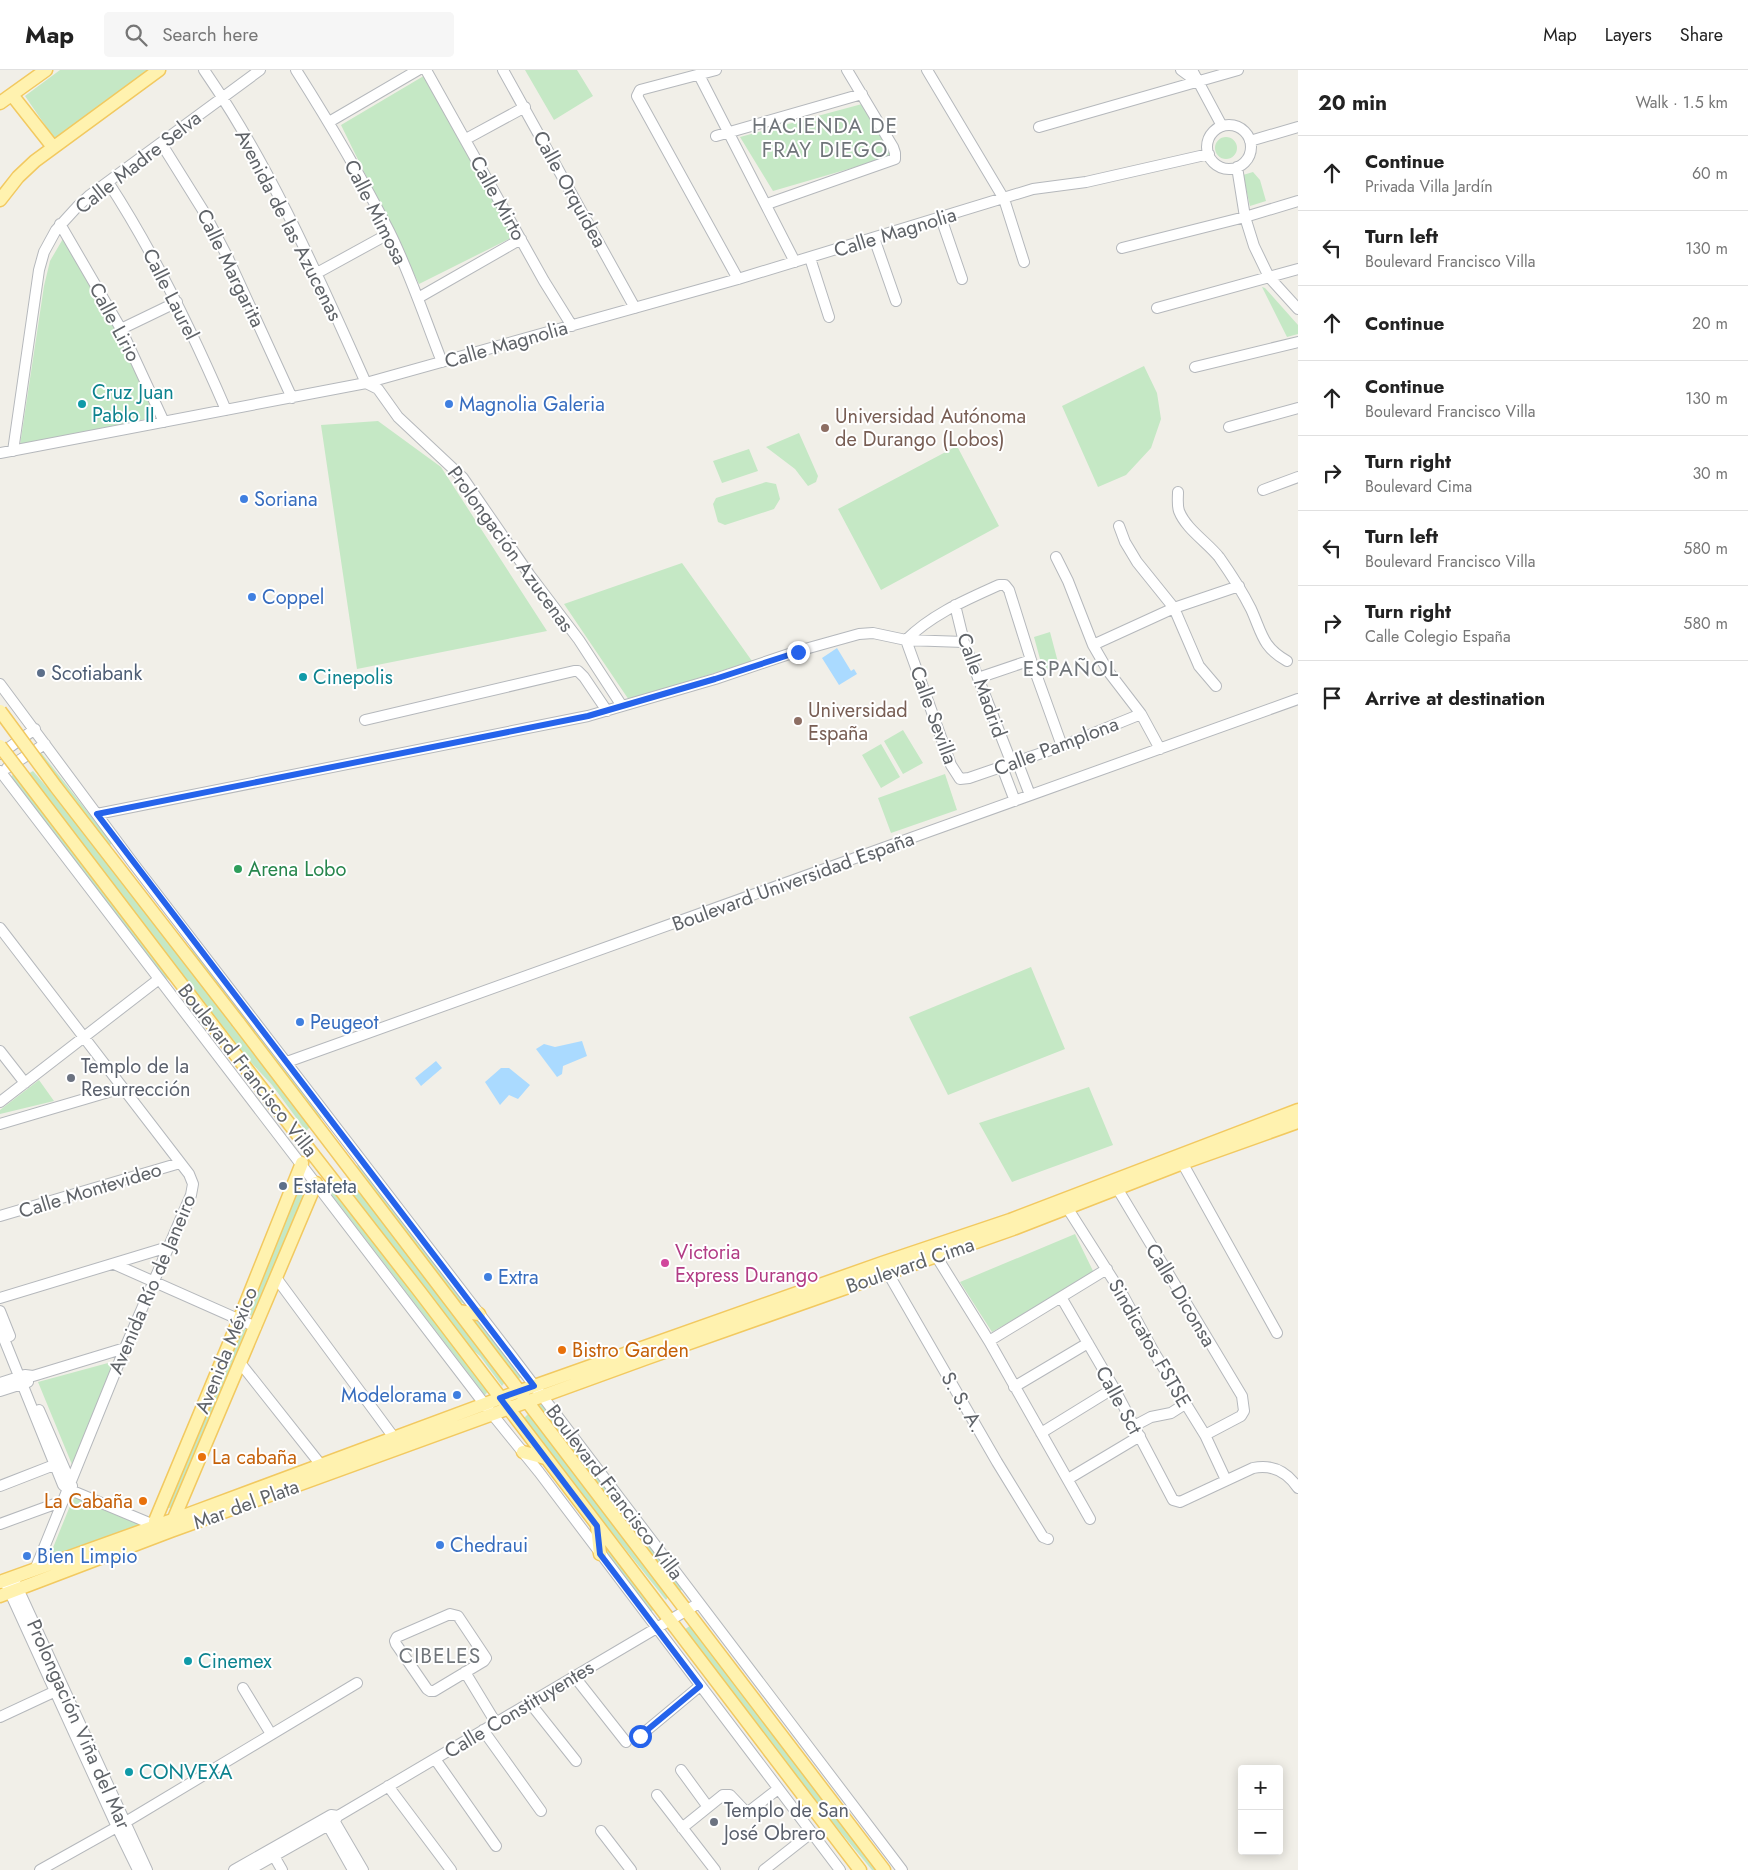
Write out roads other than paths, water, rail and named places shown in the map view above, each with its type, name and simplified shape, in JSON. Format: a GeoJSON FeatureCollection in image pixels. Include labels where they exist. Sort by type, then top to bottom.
{"type":"FeatureCollection","features":[{"type":"Feature","properties":{"kind":"main road"},"geometry":{"type":"LineString","coordinates":[[0,103],[46,70]]}},
{"type":"Feature","properties":{"kind":"main road"},"geometry":{"type":"LineString","coordinates":[[0,200],[18,178],[53,147],[159,70]]}},
{"type":"Feature","properties":{"kind":"main road"},"geometry":{"type":"LineString","coordinates":[[12,95],[53,147]]}},
{"type":"Feature","properties":{"kind":"main road","name":"Boulevard Francisco Villa"},"geometry":{"type":"LineString","coordinates":[[0,712],[884,1870]]}},
{"type":"Feature","properties":{"kind":"main road","name":"Boulevard Francisco Villa"},"geometry":{"type":"LineString","coordinates":[[0,746],[221,1036],[420,1292],[860,1870]]}},
{"type":"Feature","properties":{"kind":"main road","name":"Boulevard Cima"},"geometry":{"type":"LineString","coordinates":[[504,1404],[520,1391],[538,1391],[933,1251],[1010,1220],[1115,1185],[1246,1135],[1298,1110]]}},
{"type":"Feature","properties":{"kind":"main road","name":"Boulevard Cima"},"geometry":{"type":"LineString","coordinates":[[1246,1135],[1298,1122]]}},
{"type":"Feature","properties":{"kind":"main road","name":"Avenida México"},"geometry":{"type":"LineString","coordinates":[[155,1532],[302,1164]]}},
{"type":"Feature","properties":{"kind":"main road","name":"Avenida México"},"geometry":{"type":"LineString","coordinates":[[172,1525],[316,1183]]}},
{"type":"Feature","properties":{"kind":"main road","name":"Boulevard Cima"},"geometry":{"type":"LineString","coordinates":[[933,1251],[1068,1208],[1115,1185]]}},
{"type":"Feature","properties":{"kind":"main road"},"geometry":{"type":"LineString","coordinates":[[458,1311],[479,1314]]}},
{"type":"Feature","properties":{"kind":"main road","name":"Boulevard Cima"},"geometry":{"type":"LineString","coordinates":[[489,1409],[504,1404],[527,1402],[538,1391]]}},
{"type":"Feature","properties":{"kind":"main road","name":"Mar del Plata"},"geometry":{"type":"LineString","coordinates":[[8,1586],[489,1409]]}},
{"type":"Feature","properties":{"kind":"main road"},"geometry":{"type":"LineString","coordinates":[[172,1525],[321,1465],[397,1443]]}},
{"type":"Feature","properties":{"kind":"main road"},"geometry":{"type":"LineString","coordinates":[[523,1452],[545,1458]]}},
{"type":"Feature","properties":{"kind":"main road"},"geometry":{"type":"LineString","coordinates":[[597,1526],[600,1554]]}},
{"type":"Feature","properties":{"kind":"main road"},"geometry":{"type":"LineString","coordinates":[[8,1586],[35,1570],[155,1532]]}},
{"type":"Feature","properties":{"kind":"street","name":"Avenida de las Azucenas"},"geometry":{"type":"LineString","coordinates":[[204,70],[223,97],[284,206],[366,383]]}},
{"type":"Feature","properties":{"kind":"street","name":"Calle Madre Selva"},"geometry":{"type":"LineString","coordinates":[[13,451],[39,270],[44,252],[60,224],[90,195],[260,70]]}},
{"type":"Feature","properties":{"kind":"street","name":"Calle Mimosa"},"geometry":{"type":"LineString","coordinates":[[296,70],[329,122],[390,233],[418,298],[442,362]]}},
{"type":"Feature","properties":{"kind":"street"},"geometry":{"type":"LineString","coordinates":[[329,122],[418,70]]}},
{"type":"Feature","properties":{"kind":"street","name":"Calle Mirto"},"geometry":{"type":"LineString","coordinates":[[426,70],[572,326]]}},
{"type":"Feature","properties":{"kind":"street","name":"Calle Orquídea"},"geometry":{"type":"LineString","coordinates":[[503,70],[635,308]]}},
{"type":"Feature","properties":{"kind":"street"},"geometry":{"type":"LineString","coordinates":[[716,70],[643,89],[637,93],[638,100],[738,279]]}},
{"type":"Feature","properties":{"kind":"street"},"geometry":{"type":"LineString","coordinates":[[767,204],[895,159],[892,147],[847,70]]}},
{"type":"Feature","properties":{"kind":"street"},"geometry":{"type":"LineString","coordinates":[[927,70],[1004,199],[1024,262]]}},
{"type":"Feature","properties":{"kind":"street"},"geometry":{"type":"LineString","coordinates":[[1181,70],[1197,82]]}},
{"type":"Feature","properties":{"kind":"street"},"geometry":{"type":"LineString","coordinates":[[1192,70],[1222,126]]}},
{"type":"Feature","properties":{"kind":"street"},"geometry":{"type":"LineString","coordinates":[[1039,127],[1238,70]]}},
{"type":"Feature","properties":{"kind":"street"},"geometry":{"type":"LineString","coordinates":[[699,75],[767,204],[795,262]]}},
{"type":"Feature","properties":{"kind":"street"},"geometry":{"type":"LineString","coordinates":[[716,136],[862,94]]}},
{"type":"Feature","properties":{"kind":"street"},"geometry":{"type":"LineString","coordinates":[[466,139],[525,107]]}},
{"type":"Feature","properties":{"kind":"street"},"geometry":{"type":"LineString","coordinates":[[1222,126],[1235,126],[1242,129],[1250,141],[1249,156],[1245,162],[1237,167],[1222,167],[1216,164],[1208,154],[1209,138],[1213,132],[1222,126]]}},
{"type":"Feature","properties":{"kind":"street"},"geometry":{"type":"LineString","coordinates":[[1250,141],[1298,127]]}},
{"type":"Feature","properties":{"kind":"street","name":"Calle Margarita"},"geometry":{"type":"LineString","coordinates":[[161,143],[204,212],[227,256],[292,398]]}},
{"type":"Feature","properties":{"kind":"street","name":"Calle Magnolia"},"geometry":{"type":"LineString","coordinates":[[0,453],[366,383],[738,279],[1033,189],[1086,182],[1208,154]]}},
{"type":"Feature","properties":{"kind":"street"},"geometry":{"type":"LineString","coordinates":[[1237,167],[1245,217],[1254,246],[1270,277],[1298,309]]}},
{"type":"Feature","properties":{"kind":"street","name":"Calle Laurel"},"geometry":{"type":"LineString","coordinates":[[108,182],[139,230],[177,302],[226,410]]}},
{"type":"Feature","properties":{"kind":"street"},"geometry":{"type":"LineString","coordinates":[[1122,248],[1245,217],[1298,201]]}},
{"type":"Feature","properties":{"kind":"street"},"geometry":{"type":"LineString","coordinates":[[941,218],[962,279]]}},
{"type":"Feature","properties":{"kind":"street","name":"Calle Lirio"},"geometry":{"type":"LineString","coordinates":[[60,224],[121,329],[164,422]]}},
{"type":"Feature","properties":{"kind":"street"},"geometry":{"type":"LineString","coordinates":[[317,274],[390,233]]}},
{"type":"Feature","properties":{"kind":"street"},"geometry":{"type":"LineString","coordinates":[[874,238],[896,301]]}},
{"type":"Feature","properties":{"kind":"street"},"geometry":{"type":"LineString","coordinates":[[418,298],[521,239]]}},
{"type":"Feature","properties":{"kind":"street"},"geometry":{"type":"LineString","coordinates":[[810,258],[829,317]]}},
{"type":"Feature","properties":{"kind":"street"},"geometry":{"type":"LineString","coordinates":[[1157,308],[1298,269]]}},
{"type":"Feature","properties":{"kind":"street"},"geometry":{"type":"LineString","coordinates":[[121,329],[177,302]]}},
{"type":"Feature","properties":{"kind":"street"},"geometry":{"type":"LineString","coordinates":[[1195,368],[1298,342]]}},
{"type":"Feature","properties":{"kind":"street","name":"Prolongación Azucenas"},"geometry":{"type":"LineString","coordinates":[[366,383],[378,389],[398,417],[463,478],[579,640],[622,706]]}},
{"type":"Feature","properties":{"kind":"street"},"geometry":{"type":"LineString","coordinates":[[1228,427],[1298,408]]}},
{"type":"Feature","properties":{"kind":"street"},"geometry":{"type":"LineString","coordinates":[[1263,490],[1298,477]]}},
{"type":"Feature","properties":{"kind":"street"},"geometry":{"type":"LineString","coordinates":[[1178,492],[1179,510],[1185,520],[1217,555],[1239,586],[1264,641],[1286,661]]}},
{"type":"Feature","properties":{"kind":"street"},"geometry":{"type":"LineString","coordinates":[[1119,526],[1125,542],[1138,562],[1174,608],[1199,666],[1216,686]]}},
{"type":"Feature","properties":{"kind":"street"},"geometry":{"type":"LineString","coordinates":[[1056,557],[1093,645],[1108,671],[1141,714],[1160,749]]}},
{"type":"Feature","properties":{"kind":"street"},"geometry":{"type":"LineString","coordinates":[[906,640],[920,626],[955,605],[1005,585],[1009,590],[1031,660],[1062,746]]}},
{"type":"Feature","properties":{"kind":"street"},"geometry":{"type":"LineString","coordinates":[[1093,645],[1174,608],[1239,586]]}},
{"type":"Feature","properties":{"kind":"street","name":"Calle Madrid"},"geometry":{"type":"LineString","coordinates":[[955,605],[964,642],[1010,764],[1030,795]]}},
{"type":"Feature","properties":{"kind":"street"},"geometry":{"type":"LineString","coordinates":[[97,814],[364,762],[607,711],[859,634],[873,633],[906,640],[964,642]]}},
{"type":"Feature","properties":{"kind":"street","name":"Calle Sevilla"},"geometry":{"type":"LineString","coordinates":[[906,640],[951,765],[958,778],[970,778]]}},
{"type":"Feature","properties":{"kind":"street"},"geometry":{"type":"LineString","coordinates":[[978,678],[1031,660]]}},
{"type":"Feature","properties":{"kind":"street"},"geometry":{"type":"LineString","coordinates":[[365,720],[578,670],[607,711]]}},
{"type":"Feature","properties":{"kind":"street","name":"Boulevard Francisco Villa"},"geometry":{"type":"LineString","coordinates":[[0,684],[902,1870]]}},
{"type":"Feature","properties":{"kind":"street","name":"Boulevard Universidad España"},"geometry":{"type":"LineString","coordinates":[[287,1062],[1298,699]]}},
{"type":"Feature","properties":{"kind":"street","name":"Calle Pamplona"},"geometry":{"type":"LineString","coordinates":[[970,778],[1062,746],[1141,714]]}},
{"type":"Feature","properties":{"kind":"street"},"geometry":{"type":"LineString","coordinates":[[0,754],[35,730]]}},
{"type":"Feature","properties":{"kind":"street"},"geometry":{"type":"LineString","coordinates":[[0,772],[46,744]]}},
{"type":"Feature","properties":{"kind":"street","name":"Calle Madrid"},"geometry":{"type":"LineString","coordinates":[[1010,764],[1015,801]]}},
{"type":"Feature","properties":{"kind":"street","name":"Boulevard Francisco Villa"},"geometry":{"type":"LineString","coordinates":[[0,772],[489,1409],[540,1472],[840,1870]]}},
{"type":"Feature","properties":{"kind":"street","name":"Avenida Río de Janeiro"},"geometry":{"type":"LineString","coordinates":[[0,928],[192,1179],[193,1190],[125,1348],[71,1488],[63,1502],[35,1570]]}},
{"type":"Feature","properties":{"kind":"street"},"geometry":{"type":"LineString","coordinates":[[0,1102],[159,980]]}},
{"type":"Feature","properties":{"kind":"street"},"geometry":{"type":"LineString","coordinates":[[0,1051],[25,1083]]}},
{"type":"Feature","properties":{"kind":"street"},"geometry":{"type":"LineString","coordinates":[[0,1124],[122,1088]]}},
{"type":"Feature","properties":{"kind":"street"},"geometry":{"type":"LineString","coordinates":[[1180,1159],[1277,1333]]}},
{"type":"Feature","properties":{"kind":"street","name":"Calle Montevideo"},"geometry":{"type":"LineString","coordinates":[[0,1216],[180,1163]]}},
{"type":"Feature","properties":{"kind":"street","name":"Calle Diconsa"},"geometry":{"type":"LineString","coordinates":[[1115,1185],[1242,1396],[1244,1411],[1241,1416],[1205,1435]]}},
{"type":"Feature","properties":{"kind":"street","name":"Sindicatos FSTSE"},"geometry":{"type":"LineString","coordinates":[[1068,1208],[1107,1269],[1205,1435],[1226,1480]]}},
{"type":"Feature","properties":{"kind":"street"},"geometry":{"type":"LineString","coordinates":[[0,1298],[168,1248]]}},
{"type":"Feature","properties":{"kind":"street"},"geometry":{"type":"LineString","coordinates":[[933,1251],[989,1341],[1090,1519]]}},
{"type":"Feature","properties":{"kind":"street"},"geometry":{"type":"LineString","coordinates":[[114,1264],[256,1327]]}},
{"type":"Feature","properties":{"kind":"street","name":"S. S. A."},"geometry":{"type":"LineString","coordinates":[[886,1268],[997,1462],[1043,1537],[1048,1539]]}},
{"type":"Feature","properties":{"kind":"street"},"geometry":{"type":"LineString","coordinates":[[989,1341],[1107,1269]]}},
{"type":"Feature","properties":{"kind":"street"},"geometry":{"type":"LineString","coordinates":[[277,1279],[397,1443]]}},
{"type":"Feature","properties":{"kind":"street","name":"Calle Sct"},"geometry":{"type":"LineString","coordinates":[[1061,1297],[1114,1388],[1170,1496],[1176,1502],[1184,1500],[1226,1480]]}},
{"type":"Feature","properties":{"kind":"street"},"geometry":{"type":"LineString","coordinates":[[0,1311],[54,1465],[63,1485],[147,1522],[155,1532]]}},
{"type":"Feature","properties":{"kind":"street"},"geometry":{"type":"LineString","coordinates":[[0,1329],[25,1378],[71,1488]]}},
{"type":"Feature","properties":{"kind":"street"},"geometry":{"type":"LineString","coordinates":[[1014,1387],[1088,1343]]}},
{"type":"Feature","properties":{"kind":"street"},"geometry":{"type":"LineString","coordinates":[[0,1383],[25,1378],[125,1348]]}},
{"type":"Feature","properties":{"kind":"street"},"geometry":{"type":"LineString","coordinates":[[241,1364],[321,1465]]}},
{"type":"Feature","properties":{"kind":"street"},"geometry":{"type":"LineString","coordinates":[[0,1391],[25,1378]]}},
{"type":"Feature","properties":{"kind":"street"},"geometry":{"type":"LineString","coordinates":[[1041,1433],[1114,1388]]}},
{"type":"Feature","properties":{"kind":"street"},"geometry":{"type":"LineString","coordinates":[[1134,1426],[1150,1416],[1171,1413],[1185,1404]]}},
{"type":"Feature","properties":{"kind":"street"},"geometry":{"type":"LineString","coordinates":[[1068,1479],[1140,1436]]}},
{"type":"Feature","properties":{"kind":"street"},"geometry":{"type":"LineString","coordinates":[[0,1486],[54,1465]]}},
{"type":"Feature","properties":{"kind":"street"},"geometry":{"type":"LineString","coordinates":[[1226,1480],[1253,1468],[1274,1468],[1289,1476],[1298,1488]]}},
{"type":"Feature","properties":{"kind":"street"},"geometry":{"type":"LineString","coordinates":[[0,1524],[63,1502]]}},
{"type":"Feature","properties":{"kind":"street","name":"Prolongación Viña del Mar"},"geometry":{"type":"LineString","coordinates":[[8,1586],[59,1690],[120,1825],[138,1870]]}},
{"type":"Feature","properties":{"kind":"street","name":"Calle Constituyentes"},"geometry":{"type":"LineString","coordinates":[[249,1870],[699,1603]]}},
{"type":"Feature","properties":{"kind":"street"},"geometry":{"type":"LineString","coordinates":[[454,1614],[458,1616],[486,1658],[465,1672],[434,1691],[430,1691],[426,1689],[395,1641],[397,1637],[454,1614]]}},
{"type":"Feature","properties":{"kind":"street"},"geometry":{"type":"LineString","coordinates":[[465,1672],[496,1723]]}},
{"type":"Feature","properties":{"kind":"street"},"geometry":{"type":"LineString","coordinates":[[574,1676],[626,1742]]}},
{"type":"Feature","properties":{"kind":"street"},"geometry":{"type":"LineString","coordinates":[[40,1870],[120,1825],[357,1682]]}},
{"type":"Feature","properties":{"kind":"street"},"geometry":{"type":"LineString","coordinates":[[640,1736],[700,1686]]}},
{"type":"Feature","properties":{"kind":"street"},"geometry":{"type":"LineString","coordinates":[[242,1688],[271,1734]]}},
{"type":"Feature","properties":{"kind":"street"},"geometry":{"type":"LineString","coordinates":[[0,1717],[59,1690]]}},
{"type":"Feature","properties":{"kind":"street"},"geometry":{"type":"LineString","coordinates":[[530,1702],[576,1762]]}},
{"type":"Feature","properties":{"kind":"street"},"geometry":{"type":"LineString","coordinates":[[483,1730],[541,1811]]}},
{"type":"Feature","properties":{"kind":"street"},"geometry":{"type":"LineString","coordinates":[[744,1744],[774,1758]]}},
{"type":"Feature","properties":{"kind":"street"},"geometry":{"type":"LineString","coordinates":[[792,1750],[822,1765]]}},
{"type":"Feature","properties":{"kind":"street"},"geometry":{"type":"LineString","coordinates":[[435,1758],[496,1846]]}},
{"type":"Feature","properties":{"kind":"street"},"geometry":{"type":"LineString","coordinates":[[681,1770],[708,1806]]}},
{"type":"Feature","properties":{"kind":"street"},"geometry":{"type":"LineString","coordinates":[[388,1786],[451,1870]]}},
{"type":"Feature","properties":{"kind":"street"},"geometry":{"type":"LineString","coordinates":[[682,1828],[723,1795],[728,1794],[744,1812],[748,1813],[778,1789]]}},
{"type":"Feature","properties":{"kind":"street"},"geometry":{"type":"LineString","coordinates":[[656,1795],[714,1870]]}},
{"type":"Feature","properties":{"kind":"street"},"geometry":{"type":"LineString","coordinates":[[331,1820],[353,1870]]}},
{"type":"Feature","properties":{"kind":"street"},"geometry":{"type":"LineString","coordinates":[[331,1820],[363,1870]]}},
{"type":"Feature","properties":{"kind":"street","name":"Calle Constituyentes"},"geometry":{"type":"LineString","coordinates":[[234,1870],[331,1820]]}},
{"type":"Feature","properties":{"kind":"street","name":"Prolongación Viña del Mar"},"geometry":{"type":"LineString","coordinates":[[120,1825],[147,1870]]}},
{"type":"Feature","properties":{"kind":"street"},"geometry":{"type":"LineString","coordinates":[[601,1831],[631,1870]]}},
{"type":"Feature","properties":{"kind":"street"},"geometry":{"type":"LineString","coordinates":[[764,1870],[811,1833]]}},
{"type":"Feature","properties":{"kind":"street"},"geometry":{"type":"LineString","coordinates":[[274,1856],[282,1870]]}},
{"type":"Feature","properties":{"kind":"water"},"geometry":{"type":"Polygon","coordinates":[[[837,648],[851,671],[854,669],[857,674],[839,685],[822,658],[837,648]]]}},
{"type":"Feature","properties":{"kind":"water"},"geometry":{"type":"Polygon","coordinates":[[[582,1041],[587,1056],[563,1066],[562,1074],[557,1077],[536,1049],[544,1044],[555,1047],[582,1041]]]}},
{"type":"Feature","properties":{"kind":"water"},"geometry":{"type":"Polygon","coordinates":[[[436,1061],[442,1068],[421,1086],[415,1078],[436,1061]]]}},
{"type":"Feature","properties":{"kind":"water"},"geometry":{"type":"Polygon","coordinates":[[[501,1068],[509,1068],[530,1085],[518,1099],[509,1095],[500,1105],[485,1082],[501,1068]]]}},
{"type":"Feature","properties":{"kind":"place","name":"Cruz Juan Pablo II"},"geometry":{"type":"Point","coordinates":[82,404]}},
{"type":"Feature","properties":{"kind":"place","name":"Magnolia Galeria"},"geometry":{"type":"Point","coordinates":[449,404]}},
{"type":"Feature","properties":{"kind":"place","name":"Universidad Autónoma de Durango (Lobos)"},"geometry":{"type":"Point","coordinates":[825,428]}},
{"type":"Feature","properties":{"kind":"place","name":"Soriana"},"geometry":{"type":"Point","coordinates":[244,499]}},
{"type":"Feature","properties":{"kind":"place","name":"Coppel"},"geometry":{"type":"Point","coordinates":[252,597]}},
{"type":"Feature","properties":{"kind":"place","name":"Scotiabank"},"geometry":{"type":"Point","coordinates":[41,673]}},
{"type":"Feature","properties":{"kind":"place","name":"Cinepolis"},"geometry":{"type":"Point","coordinates":[303,677]}},
{"type":"Feature","properties":{"kind":"place","name":"Universidad España"},"geometry":{"type":"Point","coordinates":[798,721]}},
{"type":"Feature","properties":{"kind":"place","name":"Arena Lobo"},"geometry":{"type":"Point","coordinates":[238,869]}},
{"type":"Feature","properties":{"kind":"place","name":"Peugeot"},"geometry":{"type":"Point","coordinates":[300,1022]}},
{"type":"Feature","properties":{"kind":"place","name":"Templo de la Resurrección"},"geometry":{"type":"Point","coordinates":[71,1078]}},
{"type":"Feature","properties":{"kind":"place","name":"Estafeta"},"geometry":{"type":"Point","coordinates":[283,1186]}},
{"type":"Feature","properties":{"kind":"place","name":"Victoria Express Durango"},"geometry":{"type":"Point","coordinates":[665,1263]}},
{"type":"Feature","properties":{"kind":"place","name":"Extra"},"geometry":{"type":"Point","coordinates":[488,1277]}},
{"type":"Feature","properties":{"kind":"place","name":"Bistro Garden"},"geometry":{"type":"Point","coordinates":[562,1350]}},
{"type":"Feature","properties":{"kind":"place","name":"Modelorama"},"geometry":{"type":"Point","coordinates":[457,1395]}},
{"type":"Feature","properties":{"kind":"place","name":"La cabaña"},"geometry":{"type":"Point","coordinates":[202,1457]}},
{"type":"Feature","properties":{"kind":"place","name":"La Cabaña"},"geometry":{"type":"Point","coordinates":[143,1501]}},
{"type":"Feature","properties":{"kind":"place","name":"Chedraui"},"geometry":{"type":"Point","coordinates":[440,1545]}},
{"type":"Feature","properties":{"kind":"place","name":"Bien Limpio"},"geometry":{"type":"Point","coordinates":[27,1556]}},
{"type":"Feature","properties":{"kind":"place","name":"Cinemex"},"geometry":{"type":"Point","coordinates":[188,1661]}},
{"type":"Feature","properties":{"kind":"place","name":"CONVEXA"},"geometry":{"type":"Point","coordinates":[129,1772]}},
{"type":"Feature","properties":{"kind":"place","name":"Templo de San José Obrero"},"geometry":{"type":"Point","coordinates":[714,1822]}},
{"type":"Feature","properties":{"kind":"district","name":"HACIENDA DE FRAY DIEGO"},"geometry":{"type":"Point","coordinates":[825,138]}},
{"type":"Feature","properties":{"kind":"district","name":"ESPAÑOL"},"geometry":{"type":"Point","coordinates":[1071,669]}},
{"type":"Feature","properties":{"kind":"district","name":"CIBELES"},"geometry":{"type":"Point","coordinates":[440,1656]}}]}
